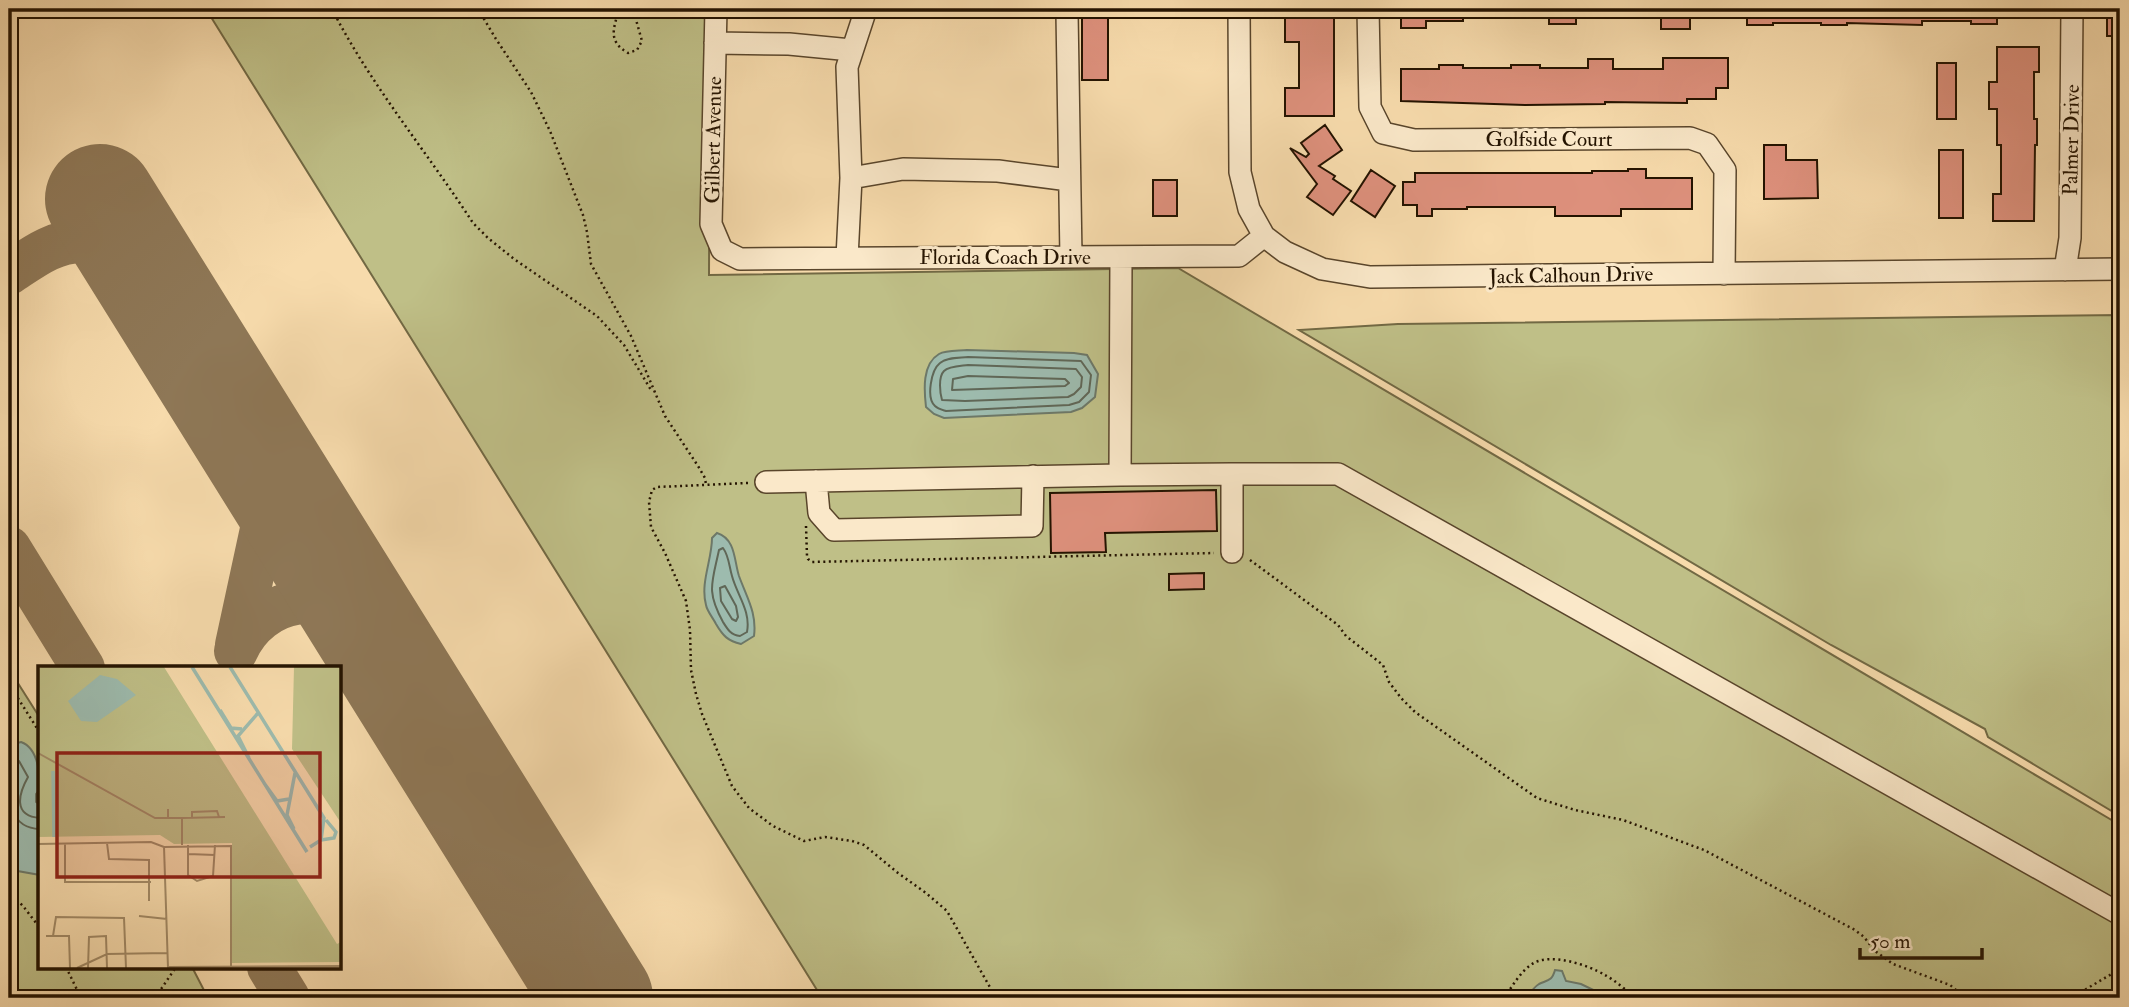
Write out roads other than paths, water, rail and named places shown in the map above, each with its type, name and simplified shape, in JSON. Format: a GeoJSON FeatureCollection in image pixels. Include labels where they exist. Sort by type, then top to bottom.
{"type":"FeatureCollection","features":[{"type":"Feature","properties":{"kind":"street","name":"Gilbert Avenue"},"geometry":{"type":"LineString","coordinates":[[716,9],[711,225],[722,250],[740,259]]}},
{"type":"Feature","properties":{"kind":"street"},"geometry":{"type":"LineString","coordinates":[[847,258],[851,178],[847,67],[866,9]]}},
{"type":"Feature","properties":{"kind":"street"},"geometry":{"type":"LineString","coordinates":[[1065,9],[1068,13],[1071,257]]}},
{"type":"Feature","properties":{"kind":"street","name":"Jack Calhoun Drive"},"geometry":{"type":"LineString","coordinates":[[1239,9],[1240,172],[1249,209],[1264,236],[1285,252],[1322,269],[1370,277],[2120,269]]}},
{"type":"Feature","properties":{"kind":"street","name":"Golfside Court"},"geometry":{"type":"LineString","coordinates":[[1368,9],[1370,107],[1383,133],[1414,140],[1690,138],[1707,144],[1726,170],[1724,274]]}},
{"type":"Feature","properties":{"kind":"street","name":"Palmer Drive"},"geometry":{"type":"LineString","coordinates":[[2065,270],[2070,238],[2072,9]]}},
{"type":"Feature","properties":{"kind":"street"},"geometry":{"type":"LineString","coordinates":[[715,43],[789,44],[851,50]]}},
{"type":"Feature","properties":{"kind":"street"},"geometry":{"type":"LineString","coordinates":[[851,178],[904,169],[998,171],[1069,180]]}},
{"type":"Feature","properties":{"kind":"street","name":"Florida Coach Drive"},"geometry":{"type":"LineString","coordinates":[[740,259],[1239,256],[1264,236]]}},
{"type":"Feature","properties":{"kind":"street"},"geometry":{"type":"LineString","coordinates":[[1120,475],[1121,257]]}},
{"type":"Feature","properties":{"kind":"street"},"geometry":{"type":"LineString","coordinates":[[1232,474],[1239,555]]}},
{"type":"Feature","properties":{"kind":"street"},"geometry":{"type":"LineString","coordinates":[[766,482],[1338,474],[2120,914]]}},
{"type":"Feature","properties":{"kind":"street"},"geometry":{"type":"LineString","coordinates":[[816,481],[819,513],[834,530],[1032,526],[1033,477]]}},
{"type":"Feature","properties":{"kind":"water"},"geometry":{"type":"Polygon","coordinates":[[[949,351],[1087,355],[1098,374],[1095,397],[1082,408],[1071,412],[944,418],[934,414],[926,407],[925,400],[925,378],[933,358],[949,351]]]}},
{"type":"Feature","properties":{"kind":"water"},"geometry":{"type":"Polygon","coordinates":[[[717,533],[731,545],[753,613],[754,636],[741,644],[724,635],[706,605],[705,580],[712,538],[717,533]]]}},
{"type":"Feature","properties":{"kind":"water"},"geometry":{"type":"Polygon","coordinates":[[[21,742],[27,745],[38,769],[38,875],[12,870],[9,867],[9,745],[21,742]]]}},
{"type":"Feature","properties":{"kind":"water"},"geometry":{"type":"Polygon","coordinates":[[[1555,970],[1562,971],[1566,981],[1581,984],[1610,998],[1527,998],[1537,985],[1551,978],[1555,970]]]}}]}
